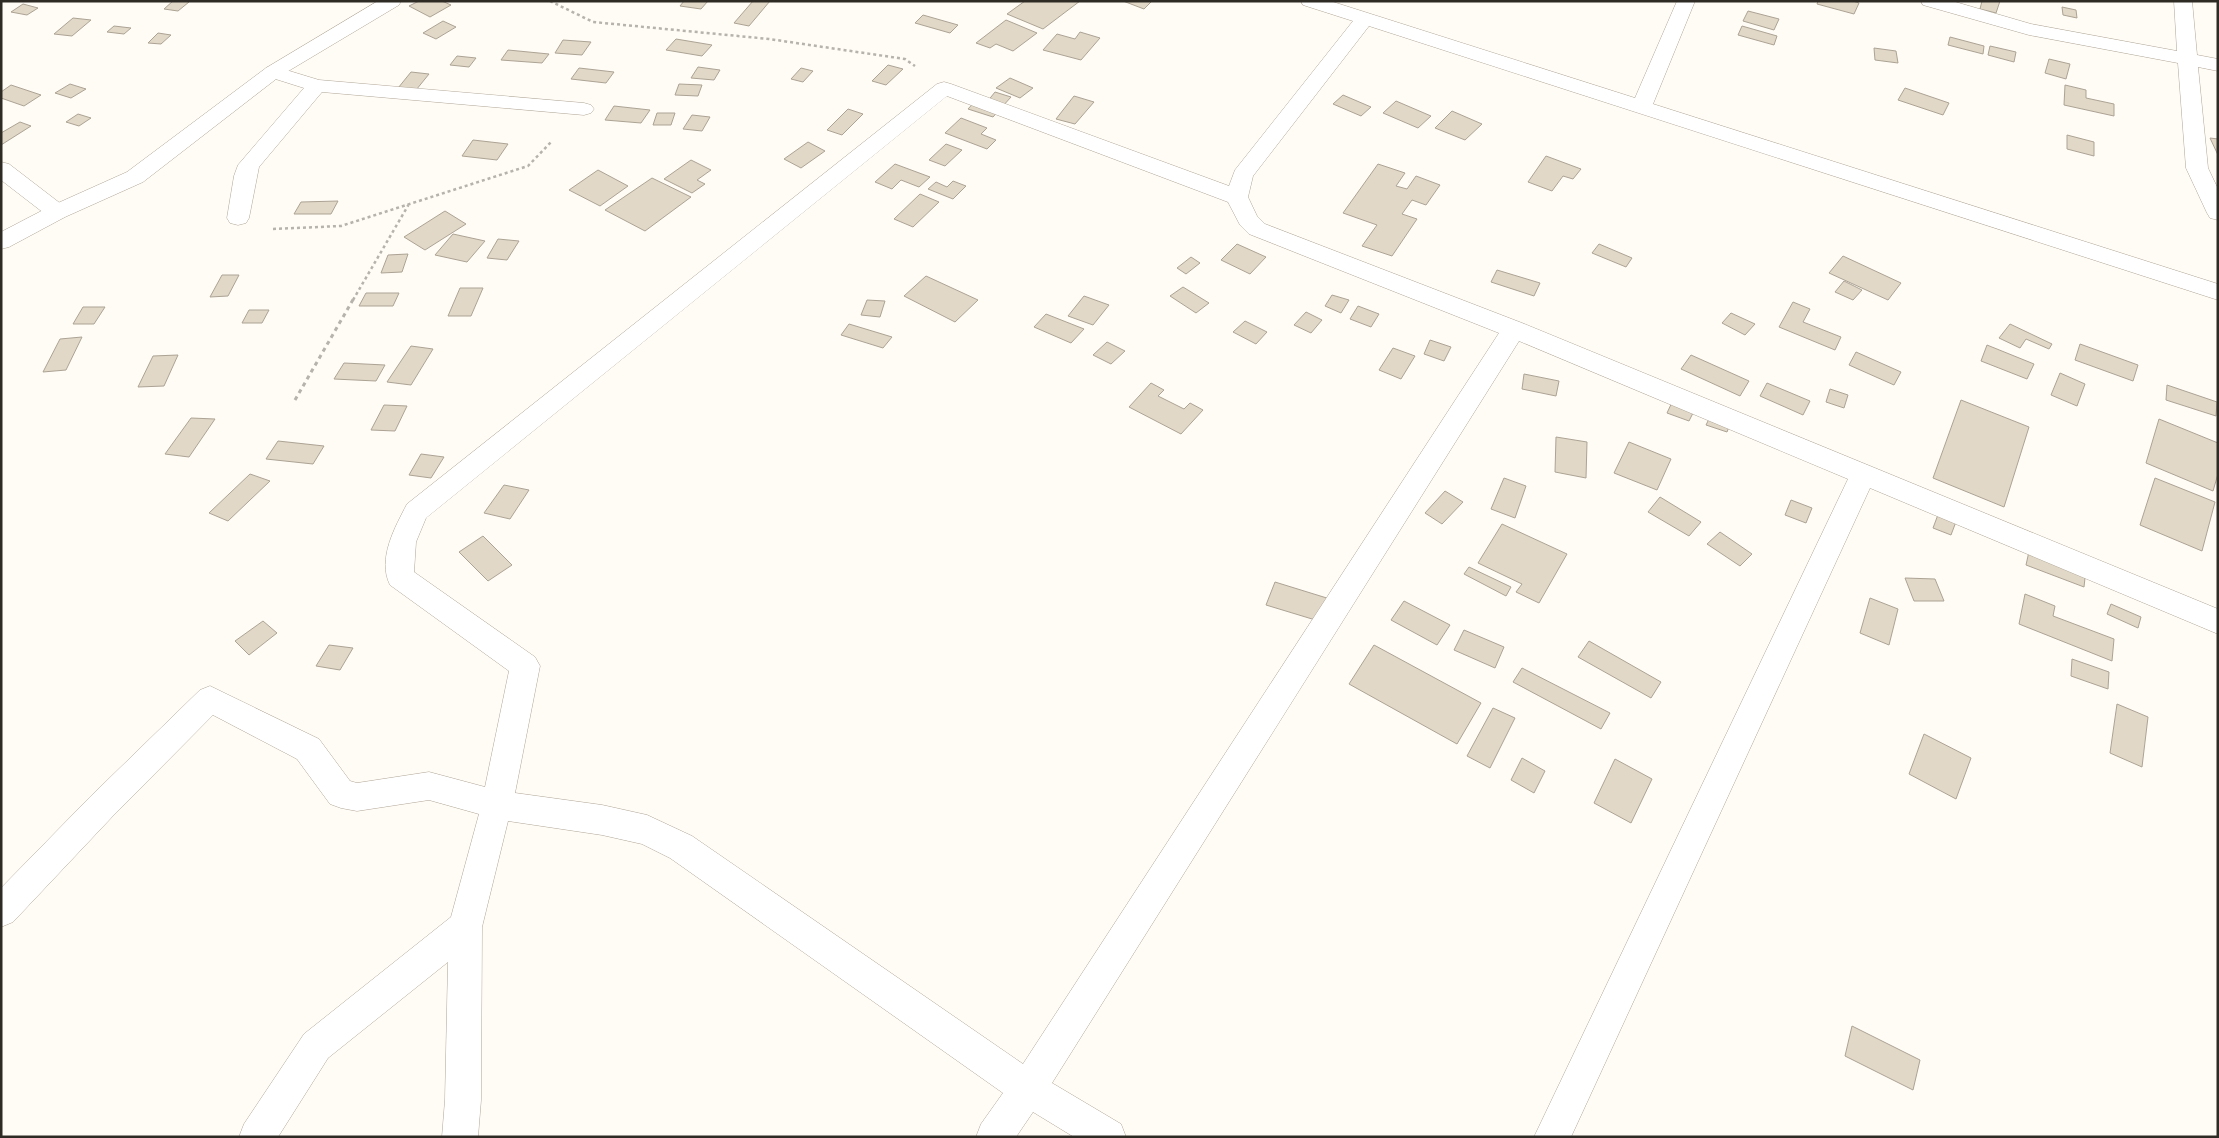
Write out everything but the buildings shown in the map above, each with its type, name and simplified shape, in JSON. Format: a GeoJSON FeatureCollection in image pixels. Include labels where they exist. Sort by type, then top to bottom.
{"type":"FeatureCollection","features":[{"type":"Feature","properties":{"kind":"street"},"geometry":{"type":"LineString","coordinates":[[1,242],[57,212],[135,177],[273,72],[392,1]]}},
{"type":"Feature","properties":{"kind":"street"},"geometry":{"type":"LineString","coordinates":[[1310,1],[2218,292]]}},
{"type":"Feature","properties":{"kind":"street"},"geometry":{"type":"LineString","coordinates":[[1642,108],[1686,1]]}},
{"type":"Feature","properties":{"kind":"street"},"geometry":{"type":"LineString","coordinates":[[1930,1],[2029,29],[2218,65]]}},
{"type":"Feature","properties":{"kind":"street"},"geometry":{"type":"LineString","coordinates":[[2183,1],[2197,168],[2218,213]]}},
{"type":"Feature","properties":{"kind":"street"},"geometry":{"type":"LineString","coordinates":[[1365,19],[1244,175],[1237,197],[1245,215],[1257,229],[1514,330],[2218,622]]}},
{"type":"Feature","properties":{"kind":"street"},"geometry":{"type":"LineString","coordinates":[[273,72],[317,86],[584,109]]}},
{"type":"Feature","properties":{"kind":"street"},"geometry":{"type":"LineString","coordinates":[[238,218],[244,176],[249,165],[317,86]]}},
{"type":"Feature","properties":{"kind":"street"},"geometry":{"type":"LineString","coordinates":[[460,1137],[463,1100],[465,927],[497,805],[525,666],[400,577],[402,542],[416,511],[944,88],[1237,197]]}},
{"type":"Feature","properties":{"kind":"street"},"geometry":{"type":"LineString","coordinates":[[1,169],[57,212]]}},
{"type":"Feature","properties":{"kind":"street"},"geometry":{"type":"LineString","coordinates":[[994,1137],[1028,1089],[1514,330]]}},
{"type":"Feature","properties":{"kind":"street"},"geometry":{"type":"LineString","coordinates":[[1552,1137],[1863,474]]}},
{"type":"Feature","properties":{"kind":"street"},"geometry":{"type":"LineString","coordinates":[[1,911],[101,807],[210,699],[308,749],[341,794],[357,797],[429,786],[497,805],[602,820],[647,830],[681,847],[1028,1089],[1108,1137]]}},
{"type":"Feature","properties":{"kind":"street"},"geometry":{"type":"LineString","coordinates":[[257,1137],[316,1046],[465,927]]}},
{"type":"Feature","properties":{"kind":"path"},"geometry":{"type":"LineString","coordinates":[[550,1],[593,22],[769,39],[905,59],[944,88]]}},
{"type":"Feature","properties":{"kind":"path"},"geometry":{"type":"LineString","coordinates":[[238,218],[272,229],[341,226],[528,166],[584,109]]}},
{"type":"Feature","properties":{"kind":"path"},"geometry":{"type":"LineString","coordinates":[[295,400],[410,203]]}}]}
